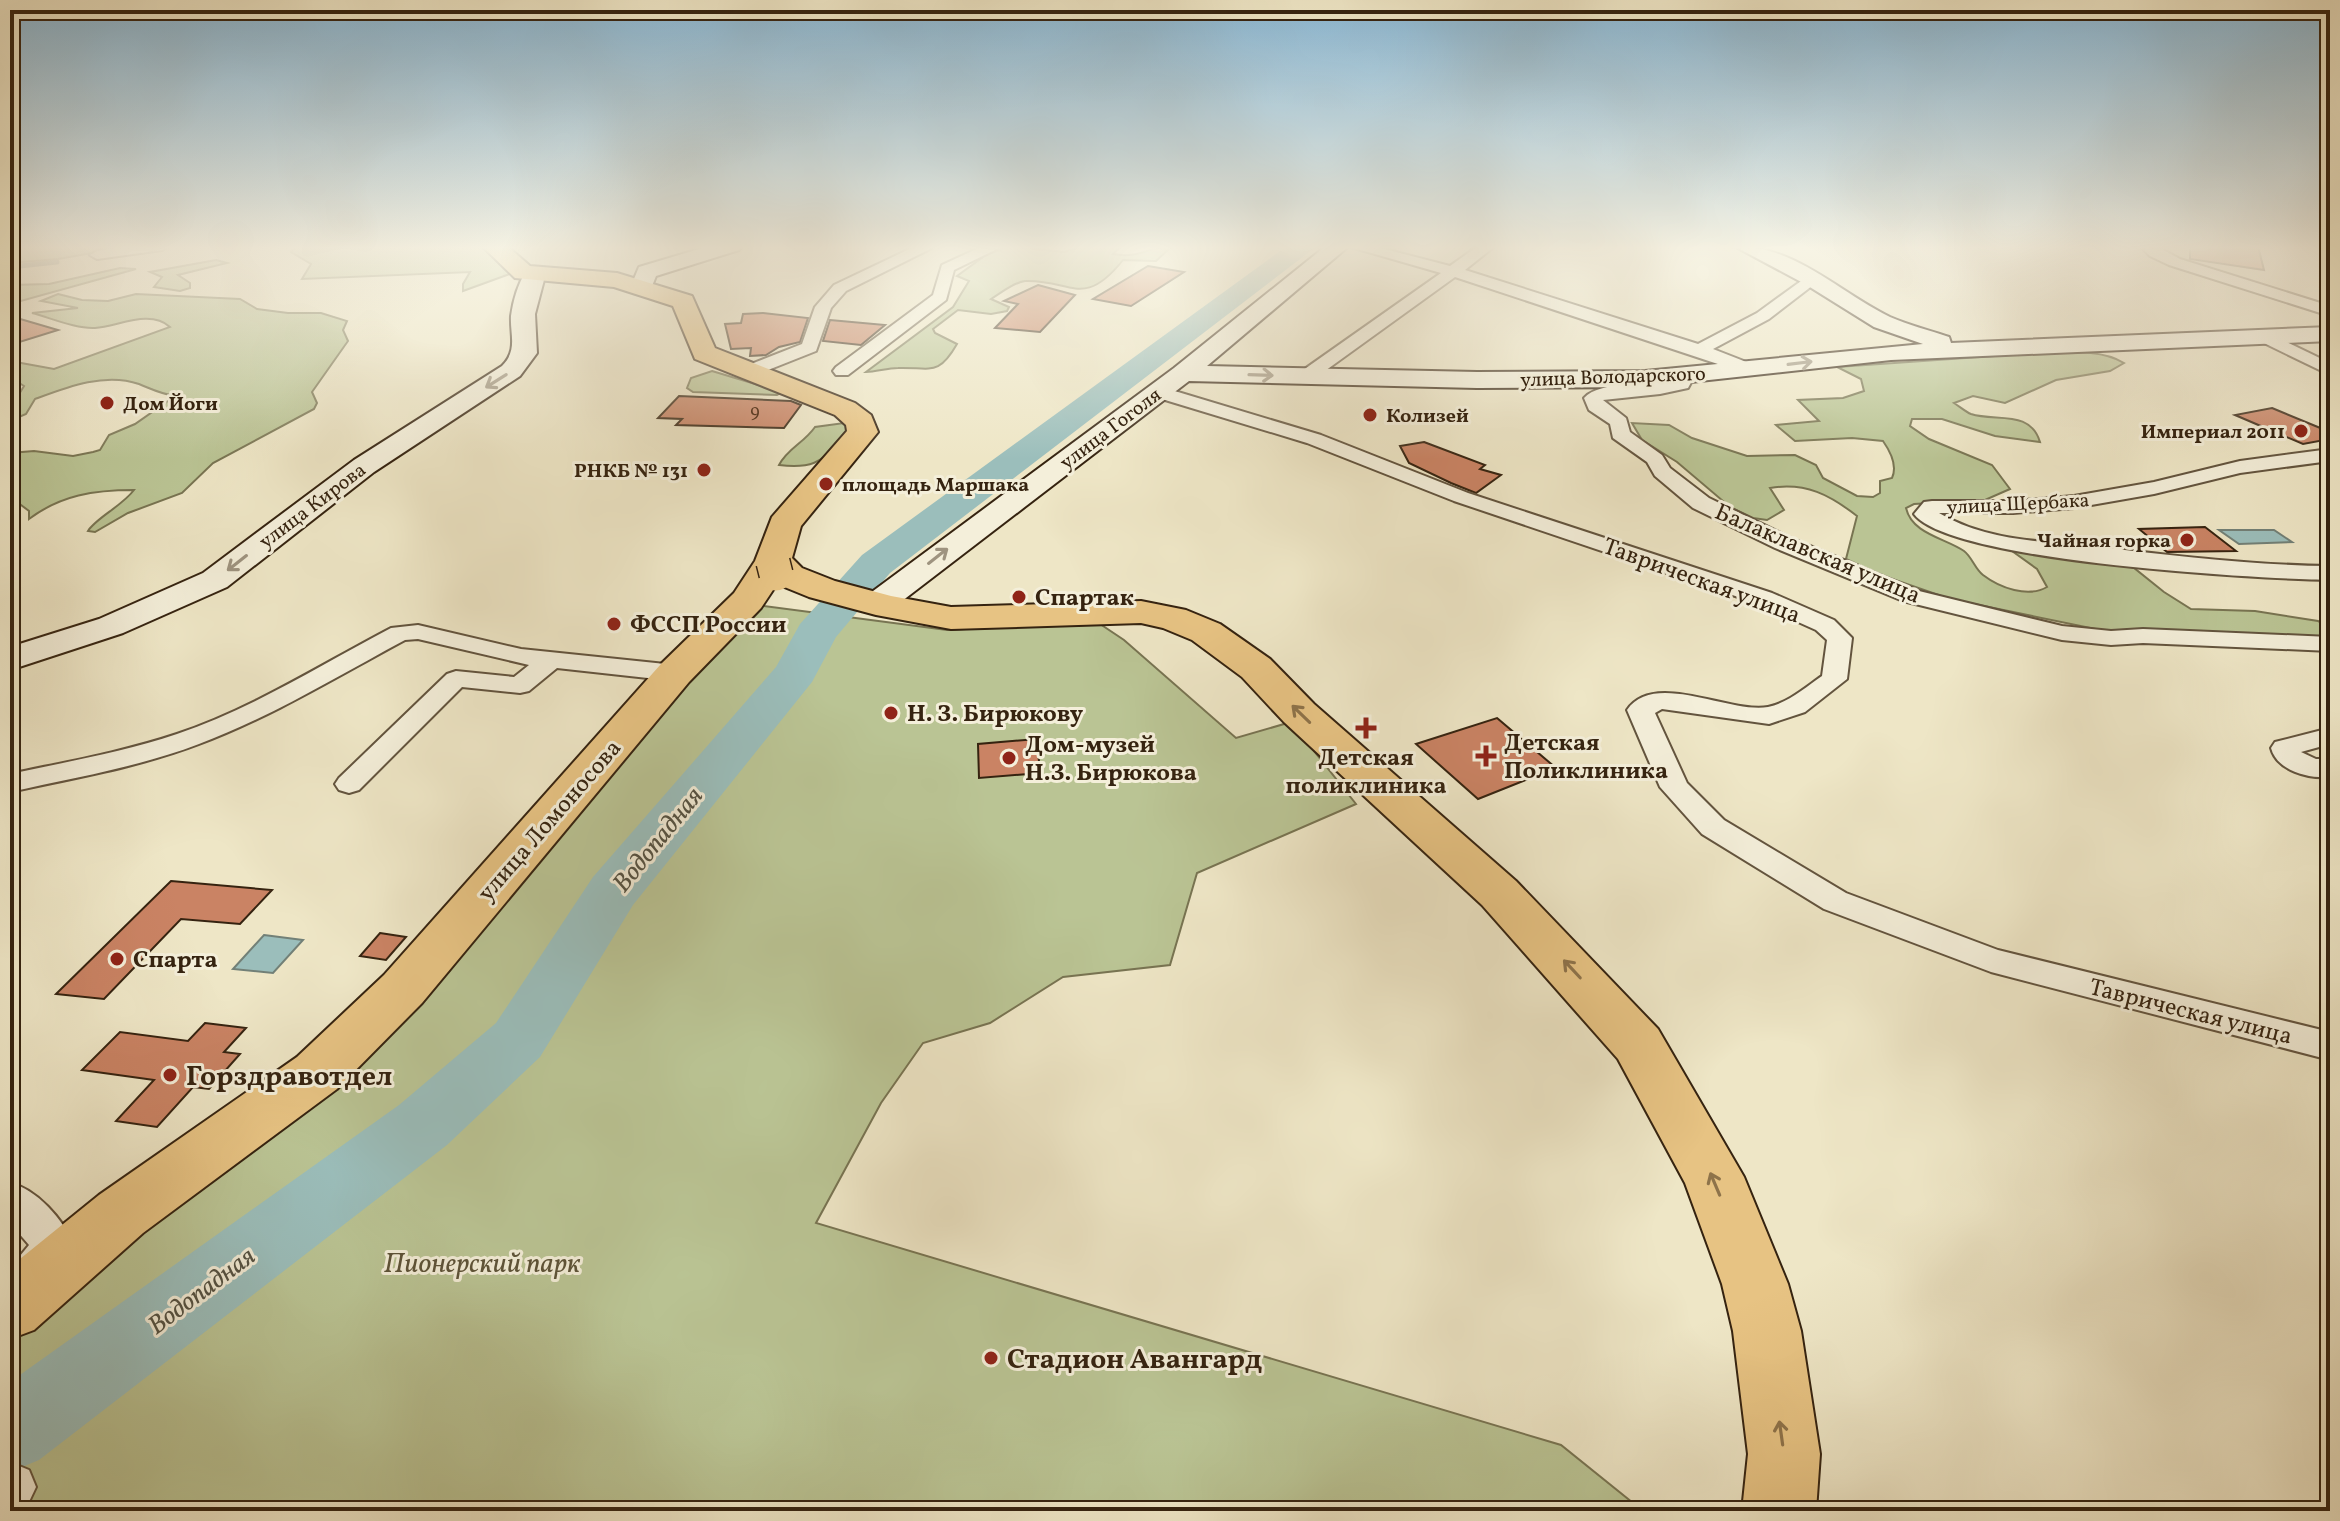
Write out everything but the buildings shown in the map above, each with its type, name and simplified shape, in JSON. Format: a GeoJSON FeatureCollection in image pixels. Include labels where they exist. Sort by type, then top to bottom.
{"type":"FeatureCollection","features":[{"type":"Feature","properties":{"kind":"main road","name":"улица Кирова"},"geometry":{"type":"LineString","coordinates":[[10,659],[111,626],[215,580],[364,466],[523,361],[526,348],[523,317]]}},
{"type":"Feature","properties":{"kind":"main road"},"geometry":{"type":"LineString","coordinates":[[693,317],[695,339],[705,353],[845,409],[860,421],[863,432],[784,524],[781,559],[789,576],[862,603],[951,618],[1141,612],[1173,618],[1206,632],[1256,668],[1299,713],[1499,893],[1638,1044],[1713,1177],[1755,1284],[1767,1331],[1784,1454],[1779,1511]]}},
{"type":"Feature","properties":{"kind":"main road"},"geometry":{"type":"LineString","coordinates":[[10,1310],[289,1111],[335,1073],[425,984],[781,559],[848,462],[874,440],[879,431],[875,420],[860,408],[714,351],[705,337],[703,317]]}},
{"type":"Feature","properties":{"kind":"main road","name":"улица Гоголя"},"geometry":{"type":"LineString","coordinates":[[862,603],[1158,392],[1252,317]]}},
{"type":"Feature","properties":{"kind":"main road"},"geometry":{"type":"LineString","coordinates":[[1874,317],[1963,349]]}},
{"type":"Feature","properties":{"kind":"main road","name":"улица Володарского"},"geometry":{"type":"LineString","coordinates":[[1183,373],[1477,380],[1685,377],[1891,353],[2270,339],[2330,334]]}},
{"type":"Feature","properties":{"kind":"main road","name":"улица Ломоносова"},"geometry":{"type":"LineString","coordinates":[[10,1310],[121,1214],[317,1073],[403,989],[675,673],[748,600],[781,559]]}},
{"type":"Feature","properties":{"kind":"street"},"geometry":{"type":"LineString","coordinates":[[757,368],[810,347],[820,317]]}},
{"type":"Feature","properties":{"kind":"street"},"geometry":{"type":"LineString","coordinates":[[842,371],[915,317]]}},
{"type":"Feature","properties":{"kind":"street"},"geometry":{"type":"LineString","coordinates":[[1305,377],[1391,317]]}},
{"type":"Feature","properties":{"kind":"street"},"geometry":{"type":"LineString","coordinates":[[1596,317],[1748,369]]}},
{"type":"Feature","properties":{"kind":"street"},"geometry":{"type":"LineString","coordinates":[[1699,350],[1761,317]]}},
{"type":"Feature","properties":{"kind":"street"},"geometry":{"type":"LineString","coordinates":[[2270,339],[2330,370]]}},
{"type":"Feature","properties":{"kind":"street","name":"Балаклавская улица"},"geometry":{"type":"LineString","coordinates":[[1685,377],[1682,384],[1660,389],[1601,393],[1593,398],[1596,406],[1619,422],[1620,434],[1655,459],[1662,472],[1701,503],[1783,543],[1911,596],[2062,633],[2111,638],[2143,636],[2330,644]]}},
{"type":"Feature","properties":{"kind":"street","name":"Таврическая улица"},"geometry":{"type":"LineString","coordinates":[[1158,392],[1314,439],[1461,497],[1764,598],[1825,625],[1840,638],[1834,679],[1796,706],[1769,716],[1658,700],[1640,710],[1674,787],[1713,827],[1835,901],[1991,960],[2330,1046]]}},
{"type":"Feature","properties":{"kind":"street","name":"улица Щербака"},"geometry":{"type":"LineString","coordinates":[[2330,455],[2240,467],[2154,488],[2074,502],[2013,507],[1932,507],[1925,514],[1936,522],[2011,544],[2249,572],[2330,573]]}},
{"type":"Feature","properties":{"kind":"street"},"geometry":{"type":"LineString","coordinates":[[10,783],[110,761],[188,739],[252,711],[400,633],[418,632],[487,650],[550,661],[675,673]]}},
{"type":"Feature","properties":{"kind":"street"},"geometry":{"type":"LineString","coordinates":[[349,784],[456,679],[520,685],[550,661]]}},
{"type":"Feature","properties":{"kind":"street"},"geometry":{"type":"LineString","coordinates":[[2330,736],[2285,748],[2287,756],[2301,765],[2320,770],[2330,768]]}},
{"type":"Feature","properties":{"kind":"street"},"geometry":{"type":"LineString","coordinates":[[10,1200],[15,1201],[54,1244],[10,1300]]}},
{"type":"Feature","properties":{"kind":"green space"},"geometry":{"type":"Polygon","coordinates":[[[45,317],[334,317],[347,321],[343,330],[348,341],[312,392],[317,403],[314,409],[213,463],[182,493],[128,513],[95,532],[88,531],[134,490],[105,491],[66,499],[29,519],[29,511],[17,502],[10,502],[10,453],[34,451],[73,456],[100,450],[109,435],[135,424],[175,396],[126,381],[100,380],[35,399],[26,414],[10,421],[10,399],[18,396],[24,386],[10,377],[10,361],[54,369],[170,327],[153,319],[95,328],[45,317]]]}},
{"type":"Feature","properties":{"kind":"green space"},"geometry":{"type":"Polygon","coordinates":[[[940,317],[949,317],[933,329],[957,344],[939,366],[866,372],[940,317]]]}},
{"type":"Feature","properties":{"kind":"green space"},"geometry":{"type":"Polygon","coordinates":[[[2038,353],[2093,353],[2124,363],[2110,371],[2056,380],[2005,403],[1973,396],[1954,403],[1971,414],[2011,419],[2029,425],[2040,442],[1995,436],[1942,419],[1912,419],[1910,426],[1929,439],[1992,465],[2010,489],[1985,500],[1914,504],[1906,508],[1915,524],[1964,551],[1990,580],[2014,590],[2031,592],[2047,587],[2037,569],[2012,551],[2108,558],[2134,568],[2191,609],[2255,611],[2318,621],[2330,629],[2330,637],[2324,642],[2105,631],[1950,599],[1878,574],[1846,559],[1857,516],[1827,496],[1795,487],[1770,488],[1784,510],[1767,520],[1753,518],[1730,507],[1677,462],[1642,440],[1632,423],[1669,425],[1692,438],[1747,456],[1795,455],[1816,465],[1823,478],[1857,496],[1873,497],[1880,493],[1880,481],[1892,478],[1894,473],[1892,458],[1883,441],[1852,438],[1795,441],[1776,425],[1819,421],[1798,400],[1843,398],[1864,391],[1861,379],[1837,367],[2038,353]]]}},
{"type":"Feature","properties":{"kind":"green space"},"geometry":{"type":"Polygon","coordinates":[[[712,371],[782,392],[777,395],[693,392],[687,388],[691,378],[712,371]]]}},
{"type":"Feature","properties":{"kind":"green space"},"geometry":{"type":"Polygon","coordinates":[[[844,423],[851,435],[826,456],[803,466],[779,465],[815,427],[844,423]]]}},
{"type":"Feature","properties":{"kind":"green space","name":"Пионерский парк"},"geometry":{"type":"Polygon","coordinates":[[[757,605],[947,630],[1097,622],[1124,640],[1236,738],[1291,722],[1356,804],[1197,873],[1170,965],[1063,977],[990,1023],[923,1043],[881,1103],[816,1223],[1561,1445],[1643,1511],[10,1511],[10,1308],[317,1073],[757,605]]]}},
{"type":"Feature","properties":{"kind":"water"},"geometry":{"type":"Polygon","coordinates":[[[2219,530],[2274,530],[2292,542],[2239,544],[2219,530]]]}},
{"type":"Feature","properties":{"kind":"water"},"geometry":{"type":"Polygon","coordinates":[[[264,935],[303,940],[273,973],[233,969],[264,935]]]}},
{"type":"Feature","properties":{"kind":"waterway","name":"Водопадная"},"geometry":{"type":"LineString","coordinates":[[10,1431],[423,1125],[518,1040],[613,891],[796,672],[816,633],[876,564],[1208,317]]}},
{"type":"Feature","properties":{"kind":"place","name":"Дом Йоги"},"geometry":{"type":"Point","coordinates":[107,403]}},
{"type":"Feature","properties":{"kind":"place","name":"Колизей"},"geometry":{"type":"Point","coordinates":[1370,415]}},
{"type":"Feature","properties":{"kind":"place","name":"Империал 2011"},"geometry":{"type":"Point","coordinates":[2301,431]}},
{"type":"Feature","properties":{"kind":"place","name":"РНКБ № 131"},"geometry":{"type":"Point","coordinates":[704,470]}},
{"type":"Feature","properties":{"kind":"place","name":"площадь Маршака"},"geometry":{"type":"Point","coordinates":[826,484]}},
{"type":"Feature","properties":{"kind":"place","name":"Чайная горка"},"geometry":{"type":"Point","coordinates":[2187,540]}},
{"type":"Feature","properties":{"kind":"place","name":"Спартак"},"geometry":{"type":"Point","coordinates":[1019,597]}},
{"type":"Feature","properties":{"kind":"place","name":"ФССП России"},"geometry":{"type":"Point","coordinates":[614,624]}},
{"type":"Feature","properties":{"kind":"place","name":"Н. З. Бирюкову"},"geometry":{"type":"Point","coordinates":[891,713]}},
{"type":"Feature","properties":{"kind":"place","name":"Детская поликлиника"},"geometry":{"type":"Point","coordinates":[1366,728]}},
{"type":"Feature","properties":{"kind":"place","name":"Детская Поликлиника"},"geometry":{"type":"Point","coordinates":[1486,756]}},
{"type":"Feature","properties":{"kind":"place","name":"Дом-музей Н.З. Бирюкова"},"geometry":{"type":"Point","coordinates":[1009,758]}},
{"type":"Feature","properties":{"kind":"place","name":"Спарта"},"geometry":{"type":"Point","coordinates":[117,959]}},
{"type":"Feature","properties":{"kind":"place","name":"Горздравотдел"},"geometry":{"type":"Point","coordinates":[170,1075]}},
{"type":"Feature","properties":{"kind":"place","name":"Стадион Авангард"},"geometry":{"type":"Point","coordinates":[991,1358]}}]}
